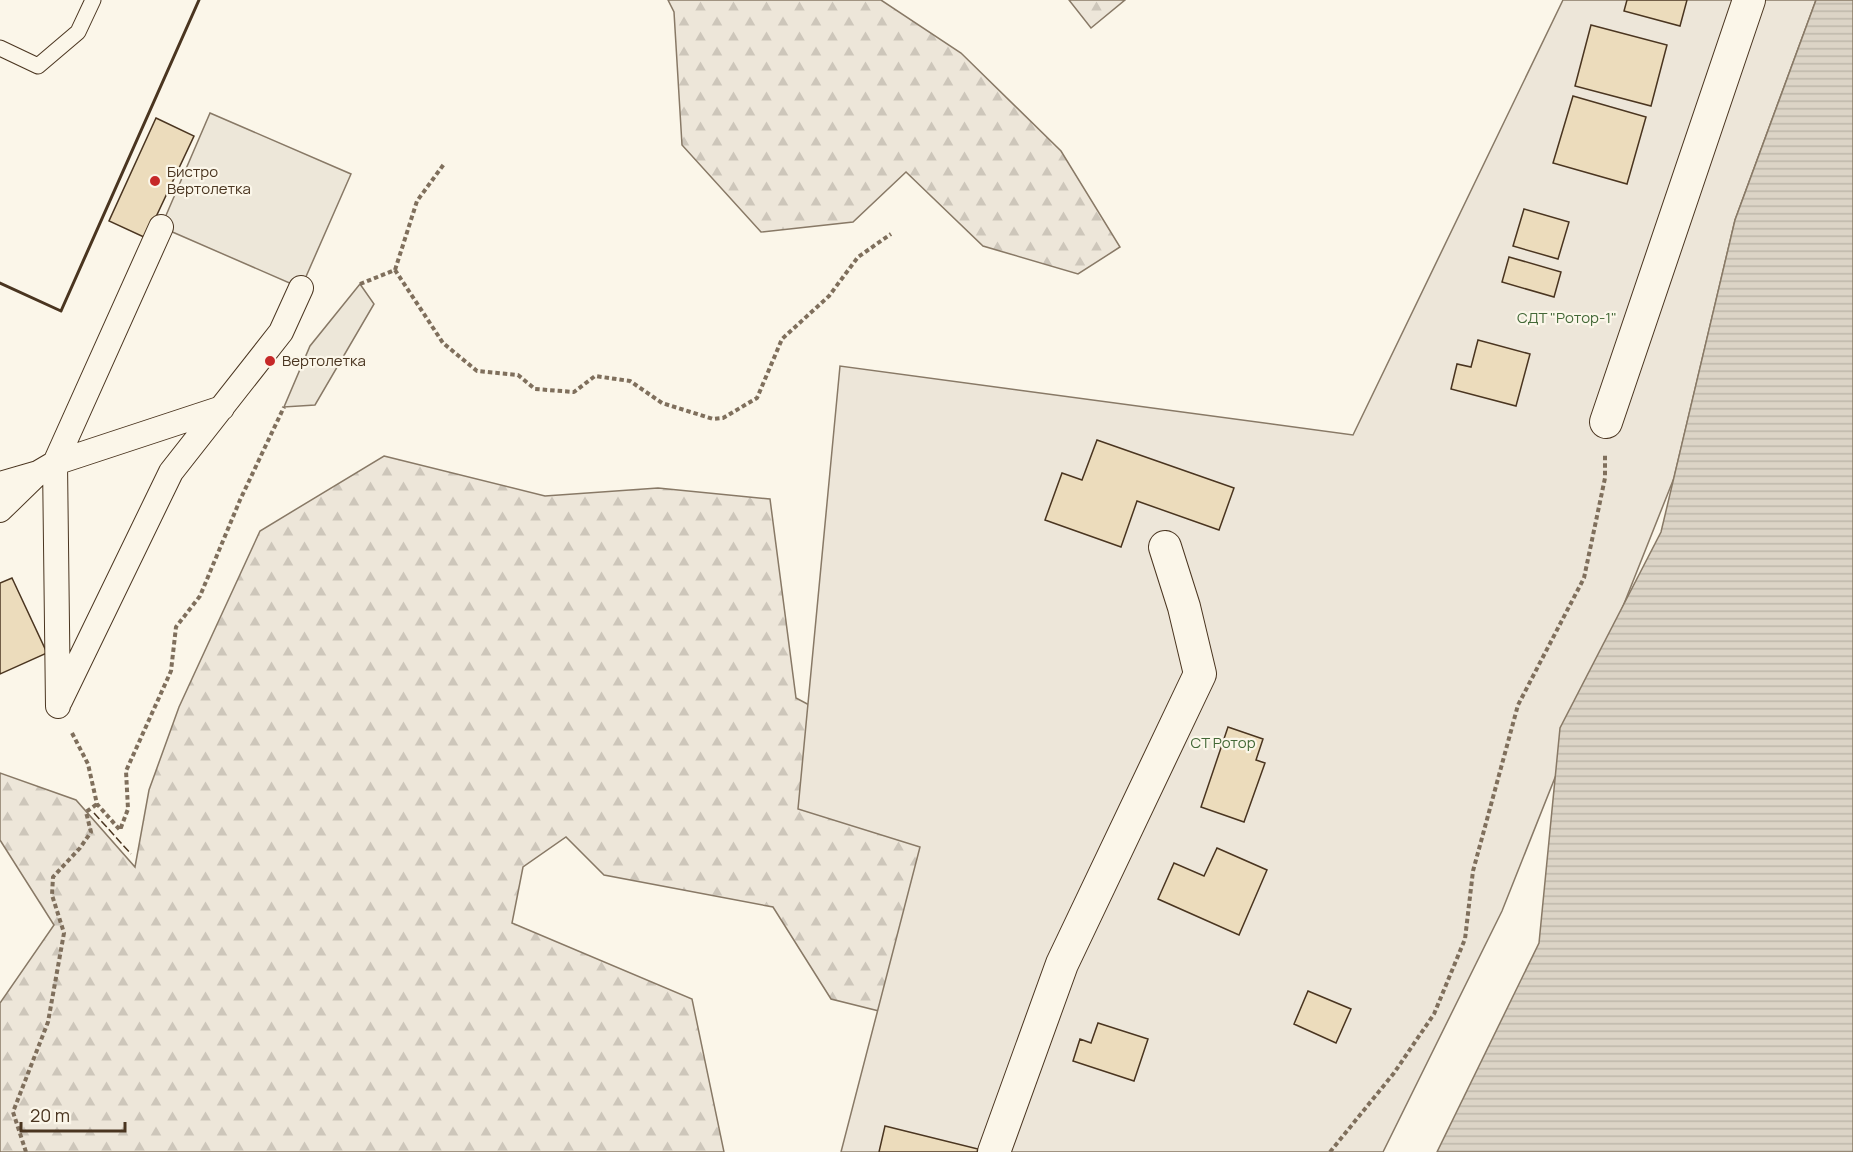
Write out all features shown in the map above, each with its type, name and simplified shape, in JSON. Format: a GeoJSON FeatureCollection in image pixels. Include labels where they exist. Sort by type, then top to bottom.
{"type":"FeatureCollection","features":[{"type":"Feature","properties":{"kind":"street"},"geometry":{"type":"LineString","coordinates":[[1606,422],[1749,0]]}},
{"type":"Feature","properties":{"kind":"street"},"geometry":{"type":"LineString","coordinates":[[0,510],[46,468],[161,227]]}},
{"type":"Feature","properties":{"kind":"street"},"geometry":{"type":"LineString","coordinates":[[58,706],[171,472],[281,332],[302,288]]}},
{"type":"Feature","properties":{"kind":"street"},"geometry":{"type":"LineString","coordinates":[[0,484],[222,408]]}},
{"type":"Feature","properties":{"kind":"street"},"geometry":{"type":"LineString","coordinates":[[46,468],[58,706]]}},
{"type":"Feature","properties":{"kind":"street"},"geometry":{"type":"LineString","coordinates":[[994,1152],[1062,964],[1200,674],[1184,607],[1164,547]]}},
{"type":"Feature","properties":{"kind":"lane"},"geometry":{"type":"LineString","coordinates":[[0,48],[38,66],[78,32],[93,0]]}},
{"type":"Feature","properties":{"kind":"path"},"geometry":{"type":"LineString","coordinates":[[360,284],[394,270],[417,201],[444,164]]}},
{"type":"Feature","properties":{"kind":"path"},"geometry":{"type":"LineString","coordinates":[[394,270],[443,342],[477,372],[518,375],[535,389],[574,392],[594,376],[630,381],[662,403],[713,419],[723,418],[757,398],[782,339],[829,296],[858,257],[891,234]]}},
{"type":"Feature","properties":{"kind":"path"},"geometry":{"type":"LineString","coordinates":[[58,706],[88,764],[97,804],[120,830],[128,809],[126,771],[171,671],[176,627],[200,596],[240,500],[284,407]]}},
{"type":"Feature","properties":{"kind":"path"},"geometry":{"type":"LineString","coordinates":[[1330,1152],[1394,1073],[1434,1014],[1465,939],[1473,871],[1518,705],[1584,578],[1605,478],[1606,422]]}},
{"type":"Feature","properties":{"kind":"path"},"geometry":{"type":"LineString","coordinates":[[26,1152],[13,1112],[48,1022],[64,933],[52,895],[53,877],[80,848],[91,832],[86,812],[97,804]]}},
{"type":"Feature","properties":{"kind":"green space"},"geometry":{"type":"Polygon","coordinates":[[[668,0],[881,0],[961,53],[1061,151],[1120,247],[1078,274],[983,246],[906,172],[853,222],[761,232],[682,145],[674,12],[668,0]]]}},
{"type":"Feature","properties":{"kind":"green space"},"geometry":{"type":"Polygon","coordinates":[[[1069,0],[1125,0],[1091,28],[1069,0]]]}},
{"type":"Feature","properties":{"kind":"green space","name":"СТ Ротор"},"geometry":{"type":"Polygon","coordinates":[[[1563,0],[1816,0],[1735,220],[1674,478],[1502,911],[1383,1152],[841,1152],[920,847],[798,809],[840,366],[1353,435],[1563,0]]]}},
{"type":"Feature","properties":{"kind":"green space"},"geometry":{"type":"Polygon","coordinates":[[[384,456],[545,496],[658,488],[770,499],[796,698],[888,747],[1016,791],[923,1022],[831,999],[773,907],[604,875],[566,837],[523,867],[512,923],[692,999],[724,1152],[0,1152],[0,1003],[54,925],[0,840],[0,773],[76,800],[135,867],[149,790],[179,707],[260,531],[384,456]]]}},
{"type":"Feature","properties":{"kind":"shaded area"},"geometry":{"type":"Polygon","coordinates":[[[1816,0],[1853,0],[1853,1152],[1437,1152],[1539,943],[1560,728],[1661,532],[1735,220],[1816,0]]]}},
{"type":"Feature","properties":{"kind":"shaded area"},"geometry":{"type":"Polygon","coordinates":[[[210,113],[351,174],[301,288],[161,227],[210,113]]]}},
{"type":"Feature","properties":{"kind":"shaded area"},"geometry":{"type":"Polygon","coordinates":[[[360,284],[374,304],[315,405],[284,407],[310,346],[360,284]]]}},
{"type":"Feature","properties":{"kind":"building"},"geometry":{"type":"Polygon","coordinates":[[[1627,0],[1687,0],[1680,26],[1624,11],[1627,0]]]}},
{"type":"Feature","properties":{"kind":"building"},"geometry":{"type":"Polygon","coordinates":[[[1591,25],[1667,45],[1651,106],[1575,86],[1591,25]]]}},
{"type":"Feature","properties":{"kind":"building"},"geometry":{"type":"Polygon","coordinates":[[[1573,96],[1646,117],[1627,184],[1553,163],[1573,96]]]}},
{"type":"Feature","properties":{"kind":"building"},"geometry":{"type":"Polygon","coordinates":[[[156,118],[194,136],[146,238],[109,221],[156,118]]]}},
{"type":"Feature","properties":{"kind":"building"},"geometry":{"type":"Polygon","coordinates":[[[1524,209],[1569,222],[1558,259],[1513,246],[1524,209]]]}},
{"type":"Feature","properties":{"kind":"building"},"geometry":{"type":"Polygon","coordinates":[[[1509,257],[1561,272],[1554,297],[1502,282],[1509,257]]]}},
{"type":"Feature","properties":{"kind":"building"},"geometry":{"type":"Polygon","coordinates":[[[1478,340],[1530,354],[1516,406],[1451,389],[1457,364],[1471,367],[1478,340]]]}},
{"type":"Feature","properties":{"kind":"building"},"geometry":{"type":"Polygon","coordinates":[[[1097,440],[1234,488],[1219,530],[1137,501],[1121,547],[1045,520],[1062,473],[1082,480],[1097,440]]]}},
{"type":"Feature","properties":{"kind":"building"},"geometry":{"type":"Polygon","coordinates":[[[12,578],[47,653],[0,674],[0,583],[12,578]]]}},
{"type":"Feature","properties":{"kind":"building"},"geometry":{"type":"Polygon","coordinates":[[[1228,727],[1263,739],[1256,760],[1265,763],[1244,822],[1201,807],[1228,727]]]}},
{"type":"Feature","properties":{"kind":"building"},"geometry":{"type":"Polygon","coordinates":[[[1217,848],[1267,870],[1239,935],[1158,899],[1174,863],[1204,876],[1217,848]]]}},
{"type":"Feature","properties":{"kind":"building"},"geometry":{"type":"Polygon","coordinates":[[[1308,991],[1351,1009],[1336,1043],[1294,1024],[1308,991]]]}},
{"type":"Feature","properties":{"kind":"building"},"geometry":{"type":"Polygon","coordinates":[[[1098,1023],[1148,1039],[1134,1081],[1073,1061],[1080,1039],[1091,1043],[1098,1023]]]}},
{"type":"Feature","properties":{"kind":"building"},"geometry":{"type":"Polygon","coordinates":[[[885,1126],[978,1149],[977,1152],[879,1152],[885,1126]]]}},
{"type":"Feature","properties":{"kind":"fence"},"geometry":{"type":"LineString","coordinates":[[94,813],[131,854]]}},
{"type":"Feature","properties":{"kind":"wall"},"geometry":{"type":"LineString","coordinates":[[0,283],[61,311],[199,0]]}},
{"type":"Feature","properties":{"kind":"place","name":"Бистро Вертолетка"},"geometry":{"type":"Point","coordinates":[155,181]}},
{"type":"Feature","properties":{"kind":"place","name":"Вертолетка"},"geometry":{"type":"Point","coordinates":[270,361]}},
{"type":"Feature","properties":{"kind":"park label","name":"СДТ \"Ротор-1\""},"geometry":{"type":"Point","coordinates":[1567,318]}}]}
